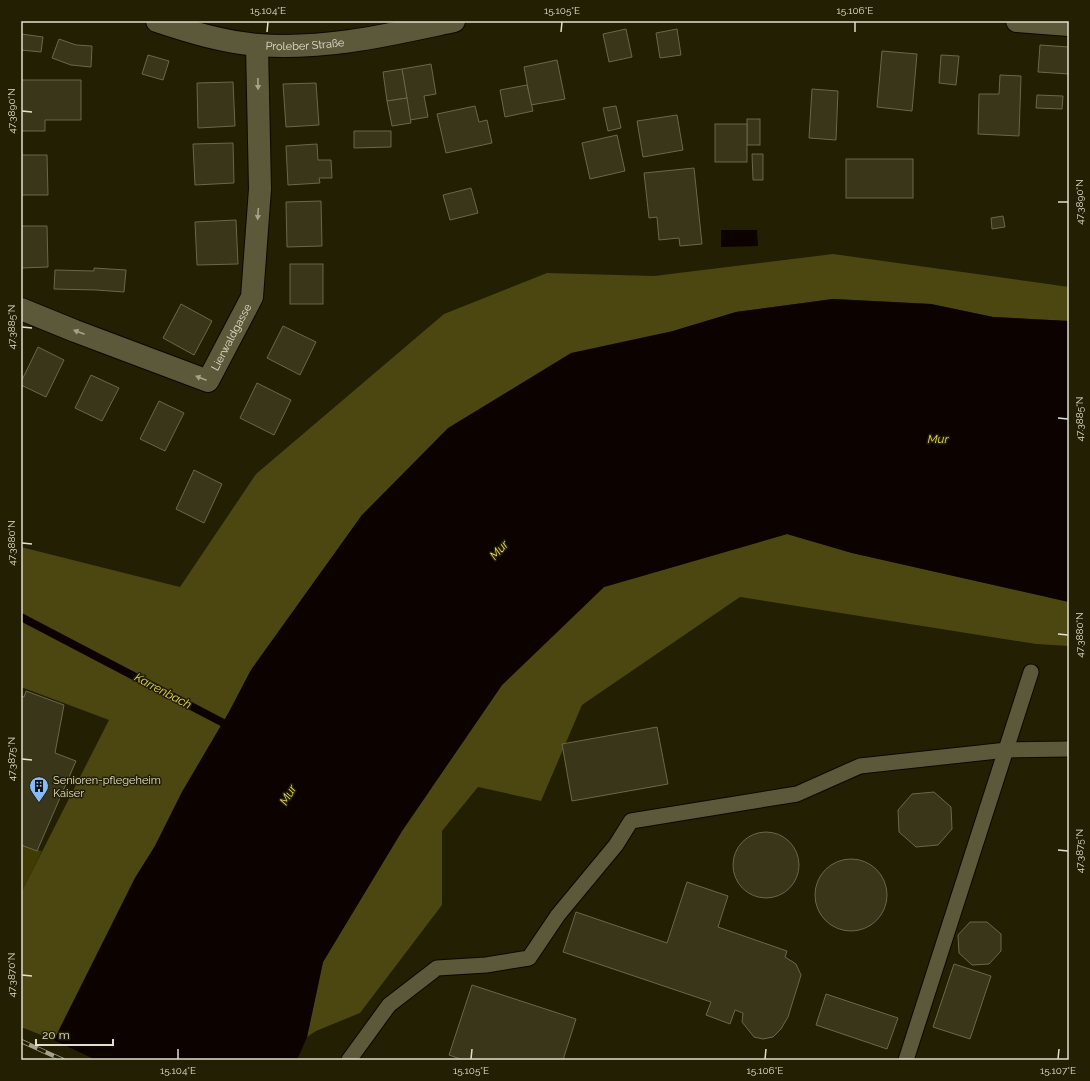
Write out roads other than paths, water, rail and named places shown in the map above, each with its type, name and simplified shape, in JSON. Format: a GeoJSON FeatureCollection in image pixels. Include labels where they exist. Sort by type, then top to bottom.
{"type":"FeatureCollection","features":[{"type":"Feature","properties":{"kind":"street","name":"Proleber Straße"},"geometry":{"type":"LineString","coordinates":[[157,21],[201,35],[258,45],[324,45],[372,39],[454,21]]}},
{"type":"Feature","properties":{"kind":"street"},"geometry":{"type":"LineString","coordinates":[[1017,21],[1069,25]]}},
{"type":"Feature","properties":{"kind":"street","name":"Lierwaldgasse"},"geometry":{"type":"LineString","coordinates":[[21,309],[208,381],[252,297],[260,189],[258,45]]}},
{"type":"Feature","properties":{"kind":"lane"},"geometry":{"type":"LineString","coordinates":[[906,1060],[1031,672]]}},
{"type":"Feature","properties":{"kind":"lane"},"geometry":{"type":"LineString","coordinates":[[349,1060],[389,1005],[437,968],[486,965],[529,958],[558,916],[616,845],[630,821],[797,794],[860,766],[1007,750],[1069,749]]}},
{"type":"Feature","properties":{"kind":"water"},"geometry":{"type":"Polygon","coordinates":[[[721,230],[757,230],[758,246],[721,247],[721,230]]]}},
{"type":"Feature","properties":{"kind":"water","name":"Mur"},"geometry":{"type":"Polygon","coordinates":[[[833,299],[931,304],[993,317],[1069,321],[1069,602],[852,553],[787,534],[604,587],[502,685],[402,831],[323,962],[307,1037],[297,1060],[46,1060],[54,1040],[135,878],[155,846],[182,792],[229,712],[251,670],[362,515],[448,428],[571,353],[673,331],[736,312],[833,299]]]}},
{"type":"Feature","properties":{"kind":"waterway","name":"Karrenbach"},"geometry":{"type":"LineString","coordinates":[[21,617],[231,727]]}},
{"type":"Feature","properties":{"kind":"railway"},"geometry":{"type":"LineString","coordinates":[[21,1041],[63,1060]]}},
{"type":"Feature","properties":{"kind":"place","name":"Senioren-pflegeheim Kaiser"},"geometry":{"type":"Point","coordinates":[39,803]}}]}
